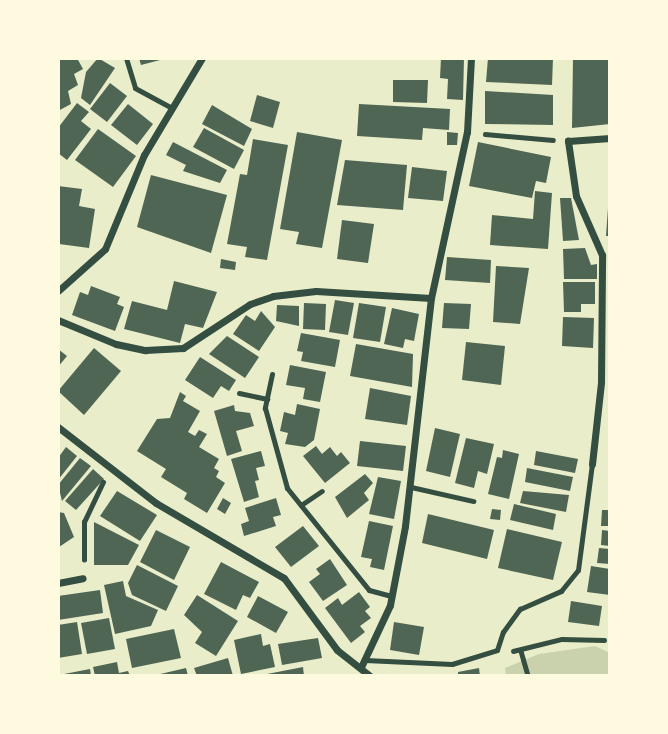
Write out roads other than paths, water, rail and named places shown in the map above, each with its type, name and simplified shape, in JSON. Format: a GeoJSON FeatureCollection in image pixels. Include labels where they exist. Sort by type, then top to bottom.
{"type":"FeatureCollection","features":[{"type":"Feature","properties":{"kind":"street"},"geometry":{"type":"LineString","coordinates":[[58,291],[105,249],[144,155],[202,58]]}},
{"type":"Feature","properties":{"kind":"street"},"geometry":{"type":"LineString","coordinates":[[363,663],[392,596],[411,487],[432,298],[467,132],[471,58]]}},
{"type":"Feature","properties":{"kind":"street"},"geometry":{"type":"LineString","coordinates":[[592,464],[601,382],[602,255],[576,196],[568,141],[610,138]]}},
{"type":"Feature","properties":{"kind":"street"},"geometry":{"type":"LineString","coordinates":[[58,320],[116,344],[145,349],[183,348],[250,303],[273,296],[316,290],[432,298]]}},
{"type":"Feature","properties":{"kind":"street"},"geometry":{"type":"LineString","coordinates":[[58,427],[156,503],[284,578],[337,650],[363,663],[370,676]]}},
{"type":"Feature","properties":{"kind":"street"},"geometry":{"type":"LineString","coordinates":[[58,583],[83,578]]}},
{"type":"Feature","properties":{"kind":"lane"},"geometry":{"type":"LineString","coordinates":[[126,58],[135,88],[172,108]]}},
{"type":"Feature","properties":{"kind":"lane"},"geometry":{"type":"LineString","coordinates":[[272,374],[265,408],[287,488],[369,590],[392,596]]}},
{"type":"Feature","properties":{"kind":"lane"},"geometry":{"type":"LineString","coordinates":[[239,393],[267,399]]}},
{"type":"Feature","properties":{"kind":"lane"},"geometry":{"type":"LineString","coordinates":[[363,663],[452,664],[497,650],[503,632],[520,610],[561,591],[578,570],[592,464]]}},
{"type":"Feature","properties":{"kind":"lane"},"geometry":{"type":"LineString","coordinates":[[411,487],[473,501]]}},
{"type":"Feature","properties":{"kind":"lane"},"geometry":{"type":"LineString","coordinates":[[301,505],[321,492]]}}]}
